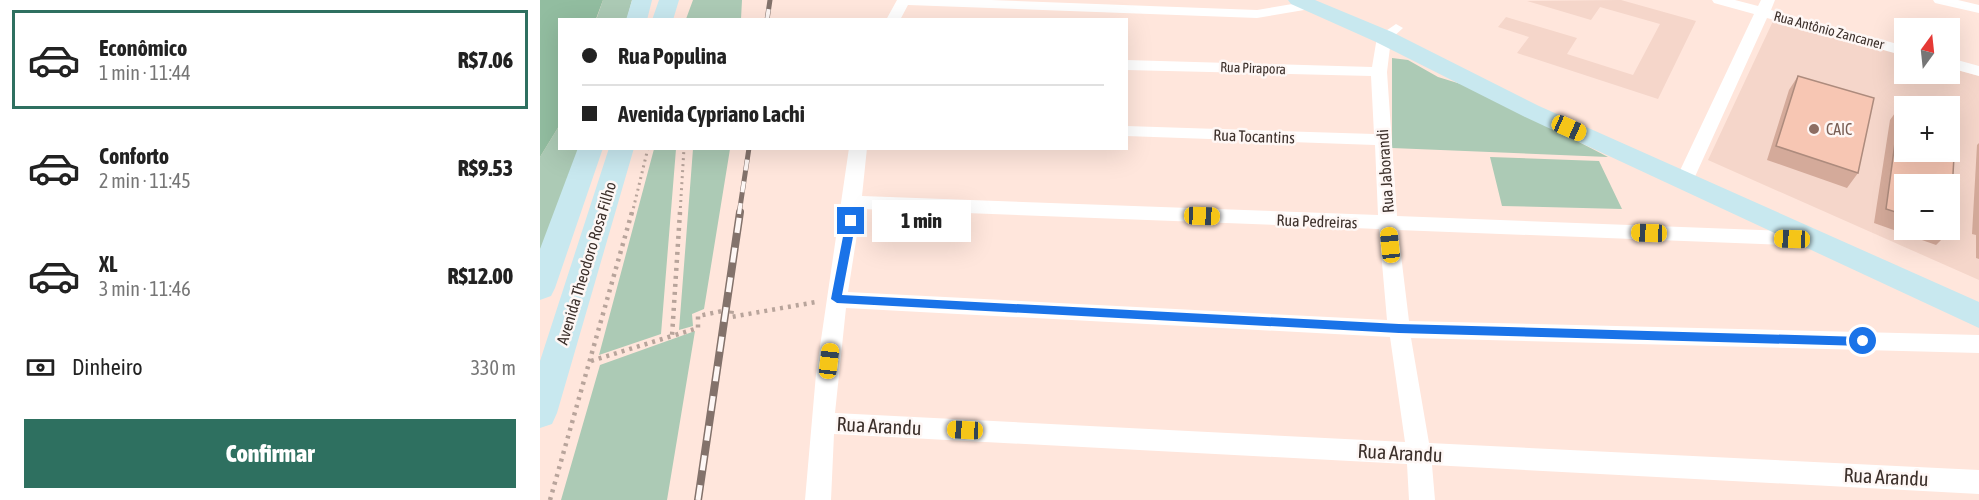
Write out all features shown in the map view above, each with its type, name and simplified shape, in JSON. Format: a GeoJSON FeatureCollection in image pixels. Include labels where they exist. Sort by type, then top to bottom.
{"type":"FeatureCollection","features":[{"type":"Feature","properties":{"kind":"main road"},"geometry":{"type":"LineString","coordinates":[[637,18],[642,0]]}},
{"type":"Feature","properties":{"kind":"main road"},"geometry":{"type":"LineString","coordinates":[[663,18],[669,0]]}},
{"type":"Feature","properties":{"kind":"main road"},"geometry":{"type":"LineString","coordinates":[[1314,2],[1390,32],[1531,111],[1979,295]]}},
{"type":"Feature","properties":{"kind":"main road","name":"Avenida Theodoro Rosa Filho"},"geometry":{"type":"LineString","coordinates":[[540,288],[590,150]]}},
{"type":"Feature","properties":{"kind":"main road","name":"Avenida Theodoro Rosa Filho"},"geometry":{"type":"LineString","coordinates":[[540,412],[620,150]]}},
{"type":"Feature","properties":{"kind":"main road"},"geometry":{"type":"LineString","coordinates":[[1688,174],[1815,239],[1979,316]]}},
{"type":"Feature","properties":{"kind":"street"},"geometry":{"type":"LineString","coordinates":[[894,18],[904,0],[1257,14],[1314,2]]}},
{"type":"Feature","properties":{"kind":"street","name":"Rua Antônio Zancaner"},"geometry":{"type":"LineString","coordinates":[[1719,0],[1765,6],[1894,47]]}},
{"type":"Feature","properties":{"kind":"street"},"geometry":{"type":"LineString","coordinates":[[1940,0],[1979,9]]}},
{"type":"Feature","properties":{"kind":"street"},"geometry":{"type":"LineString","coordinates":[[1688,174],[1765,6]]}},
{"type":"Feature","properties":{"kind":"street","name":"Rua Jaborandi"},"geometry":{"type":"LineString","coordinates":[[1390,32],[1379,72],[1382,140],[1399,328],[1419,454],[1422,500]]}},
{"type":"Feature","properties":{"kind":"street","name":"Rua Pirapora"},"geometry":{"type":"LineString","coordinates":[[1128,65],[1379,72]]}},
{"type":"Feature","properties":{"kind":"street"},"geometry":{"type":"LineString","coordinates":[[1960,66],[1979,71]]}},
{"type":"Feature","properties":{"kind":"street","name":"Rua Tocantins"},"geometry":{"type":"LineString","coordinates":[[1128,131],[1382,140]]}},
{"type":"Feature","properties":{"kind":"street"},"geometry":{"type":"LineString","coordinates":[[818,500],[822,423],[837,299],[854,202],[858,150]]}},
{"type":"Feature","properties":{"kind":"street","name":"Rua Pedreiras"},"geometry":{"type":"LineString","coordinates":[[854,202],[1815,239]]}},
{"type":"Feature","properties":{"kind":"street"},"geometry":{"type":"LineString","coordinates":[[837,299],[1399,328],[1979,344]]}},
{"type":"Feature","properties":{"kind":"street","name":"Rua Arandu"},"geometry":{"type":"LineString","coordinates":[[822,423],[1979,482]]}},
{"type":"Feature","properties":{"kind":"path"},"geometry":{"type":"LineString","coordinates":[[550,500],[623,249],[648,150]]}},
{"type":"Feature","properties":{"kind":"path"},"geometry":{"type":"LineString","coordinates":[[672,336],[684,150]]}},
{"type":"Feature","properties":{"kind":"path"},"geometry":{"type":"LineString","coordinates":[[591,361],[698,328],[698,316],[732,309],[731,317],[837,299]]}},
{"type":"Feature","properties":{"kind":"shaded area"},"geometry":{"type":"Polygon","coordinates":[[[1621,0],[1696,21],[1658,99],[1517,53],[1529,37],[1498,27],[1506,17],[1577,38],[1567,54],[1633,75],[1660,24],[1600,7],[1591,20],[1527,1],[1621,0]]]}},
{"type":"Feature","properties":{"kind":"shaded area","name":"CAIC"},"geometry":{"type":"Polygon","coordinates":[[[1774,19],[1894,52],[1894,84],[1960,84],[1960,71],[1979,76],[1979,280],[1708,160],[1774,19]]]}},
{"type":"Feature","properties":{"kind":"green space"},"geometry":{"type":"Polygon","coordinates":[[[540,0],[603,0],[596,18],[558,18],[558,128],[540,157],[540,0]]]}},
{"type":"Feature","properties":{"kind":"green space"},"geometry":{"type":"Polygon","coordinates":[[[603,0],[632,0],[627,18],[597,18],[603,0]]]}},
{"type":"Feature","properties":{"kind":"green space"},"geometry":{"type":"Polygon","coordinates":[[[693,0],[742,0],[741,18],[686,18],[693,0]]]}},
{"type":"Feature","properties":{"kind":"green space"},"geometry":{"type":"Polygon","coordinates":[[[1392,58],[1408,60],[1438,77],[1477,89],[1608,157],[1392,148],[1392,58]]]}},
{"type":"Feature","properties":{"kind":"green space"},"geometry":{"type":"Polygon","coordinates":[[[558,128],[558,150],[586,150],[540,250],[540,157],[558,128]]]}},
{"type":"Feature","properties":{"kind":"green space"},"geometry":{"type":"Polygon","coordinates":[[[654,150],[676,150],[661,334],[599,355],[654,150]]]}},
{"type":"Feature","properties":{"kind":"green space"},"geometry":{"type":"Polygon","coordinates":[[[693,150],[730,150],[704,309],[692,314],[693,326],[679,330],[693,150]]]}},
{"type":"Feature","properties":{"kind":"green space"},"geometry":{"type":"Polygon","coordinates":[[[1490,157],[1599,161],[1622,209],[1502,206],[1490,157]]]}},
{"type":"Feature","properties":{"kind":"green space"},"geometry":{"type":"Polygon","coordinates":[[[695,331],[667,500],[561,500],[600,365],[695,331]]]}},
{"type":"Feature","properties":{"kind":"building"},"geometry":{"type":"Polygon","coordinates":[[[1798,76],[1874,98],[1858,173],[1776,146],[1798,76]]]}},
{"type":"Feature","properties":{"kind":"building"},"geometry":{"type":"Polygon","coordinates":[[[1894,150],[1894,162],[1954,162],[1953,174],[1894,174],[1894,212],[1886,209],[1894,150]]]}},
{"type":"Feature","properties":{"kind":"railway"},"geometry":{"type":"LineString","coordinates":[[767,18],[770,0]]}},
{"type":"Feature","properties":{"kind":"railway"},"geometry":{"type":"LineString","coordinates":[[739,214],[749,150]]}},
{"type":"Feature","properties":{"kind":"railway"},"geometry":{"type":"LineString","coordinates":[[698,500],[740,212]]}},
{"type":"Feature","properties":{"kind":"place","name":"CAIC"},"geometry":{"type":"Point","coordinates":[1814,129]}},
{"type":"Feature","properties":{"kind":"route"},"geometry":{"type":"LineString","coordinates":[[851,221],[837,299],[1399,328],[1863,341]]}}]}
